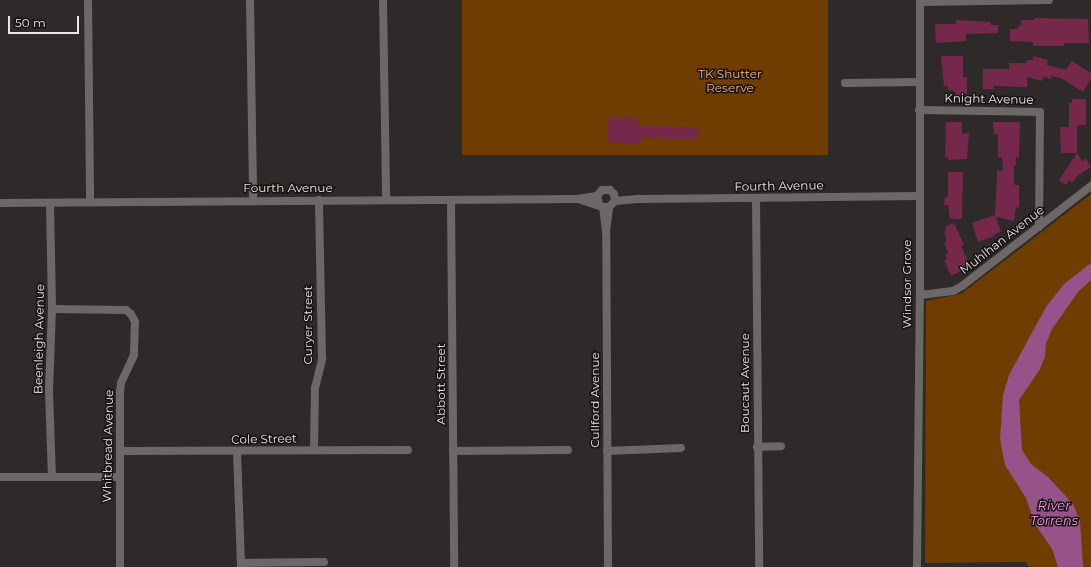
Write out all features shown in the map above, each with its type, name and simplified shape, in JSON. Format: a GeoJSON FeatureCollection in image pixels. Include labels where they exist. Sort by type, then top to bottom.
{"type":"FeatureCollection","features":[{"type":"Feature","properties":{"kind":"street"},"geometry":{"type":"LineString","coordinates":[[88,0],[90,202]]}},
{"type":"Feature","properties":{"kind":"street"},"geometry":{"type":"LineString","coordinates":[[250,0],[253,200]]}},
{"type":"Feature","properties":{"kind":"street"},"geometry":{"type":"LineString","coordinates":[[383,0],[386,200]]}},
{"type":"Feature","properties":{"kind":"street"},"geometry":{"type":"LineString","coordinates":[[920,1],[1049,0]]}},
{"type":"Feature","properties":{"kind":"street","name":"Windsor Grove"},"geometry":{"type":"LineString","coordinates":[[917,567],[920,295],[920,1]]}},
{"type":"Feature","properties":{"kind":"street"},"geometry":{"type":"LineString","coordinates":[[845,83],[919,82]]}},
{"type":"Feature","properties":{"kind":"street","name":"Knight Avenue"},"geometry":{"type":"LineString","coordinates":[[919,110],[1040,112],[1039,226]]}},
{"type":"Feature","properties":{"kind":"street","name":"Muhlhan Avenue"},"geometry":{"type":"LineString","coordinates":[[920,295],[953,291],[962,286],[1091,186]]}},
{"type":"Feature","properties":{"kind":"street","name":"Fourth Avenue"},"geometry":{"type":"LineString","coordinates":[[0,203],[253,200],[577,199],[606,202],[640,199],[919,196]]}},
{"type":"Feature","properties":{"kind":"street","name":"Boucaut Avenue"},"geometry":{"type":"LineString","coordinates":[[756,198],[759,567]]}},
{"type":"Feature","properties":{"kind":"street","name":"Curyer Street"},"geometry":{"type":"LineString","coordinates":[[314,450],[315,388],[322,359],[319,200]]}},
{"type":"Feature","properties":{"kind":"street","name":"Abbott Street"},"geometry":{"type":"LineString","coordinates":[[451,200],[454,567]]}},
{"type":"Feature","properties":{"kind":"street","name":"Cullford Avenue"},"geometry":{"type":"LineString","coordinates":[[606,202],[608,567]]}},
{"type":"Feature","properties":{"kind":"street","name":"Beenleigh Avenue"},"geometry":{"type":"LineString","coordinates":[[50,203],[52,309],[49,392],[52,476]]}},
{"type":"Feature","properties":{"kind":"street","name":"Whitbread Avenue"},"geometry":{"type":"LineString","coordinates":[[52,309],[126,310],[131,314],[135,322],[136,346],[120,392],[120,567]]}},
{"type":"Feature","properties":{"kind":"street"},"geometry":{"type":"LineString","coordinates":[[757,447],[781,446]]}},
{"type":"Feature","properties":{"kind":"street"},"geometry":{"type":"LineString","coordinates":[[607,451],[681,448]]}},
{"type":"Feature","properties":{"kind":"street","name":"Cole Street"},"geometry":{"type":"LineString","coordinates":[[121,451],[408,450]]}},
{"type":"Feature","properties":{"kind":"street"},"geometry":{"type":"LineString","coordinates":[[453,452],[568,450]]}},
{"type":"Feature","properties":{"kind":"street"},"geometry":{"type":"LineString","coordinates":[[237,451],[241,565],[324,562]]}},
{"type":"Feature","properties":{"kind":"street"},"geometry":{"type":"LineString","coordinates":[[0,477],[119,477]]}},
{"type":"Feature","properties":{"kind":"green space","name":"TK Shutter Reserve"},"geometry":{"type":"Polygon","coordinates":[[[462,0],[828,0],[828,155],[462,155],[462,0]]]}},
{"type":"Feature","properties":{"kind":"green space"},"geometry":{"type":"Polygon","coordinates":[[[1091,194],[1091,567],[1029,567],[1026,562],[925,563],[926,301],[961,294],[1091,194]]]}},
{"type":"Feature","properties":{"kind":"water","name":"River Torrens"},"geometry":{"type":"Polygon","coordinates":[[[1091,263],[1091,280],[1078,292],[1052,329],[1046,343],[1045,356],[1040,369],[1019,400],[1022,450],[1031,464],[1048,477],[1073,504],[1080,521],[1083,567],[1058,567],[1052,549],[1035,524],[1026,498],[1005,465],[1000,439],[1003,395],[1009,375],[1046,307],[1064,284],[1091,263]]]}},
{"type":"Feature","properties":{"kind":"building"},"geometry":{"type":"Polygon","coordinates":[[[1034,18],[1088,19],[1089,43],[1064,43],[1064,46],[1033,46],[1033,42],[1010,41],[1010,29],[1018,29],[1018,26],[1021,26],[1021,20],[1034,20],[1034,18]]]}},
{"type":"Feature","properties":{"kind":"building"},"geometry":{"type":"Polygon","coordinates":[[[956,20],[991,22],[991,25],[998,25],[998,33],[966,34],[966,41],[936,43],[935,24],[956,24],[956,20]]]}},
{"type":"Feature","properties":{"kind":"building"},"geometry":{"type":"Polygon","coordinates":[[[941,56],[963,56],[963,77],[967,77],[967,94],[961,94],[962,98],[953,98],[953,90],[948,90],[948,86],[944,86],[941,56]]]}},
{"type":"Feature","properties":{"kind":"building"},"geometry":{"type":"Polygon","coordinates":[[[1033,56],[1048,60],[1047,65],[1066,70],[1072,61],[1091,73],[1091,78],[1083,92],[1061,78],[1051,76],[1051,79],[1043,77],[1042,81],[1027,77],[1027,87],[993,86],[994,89],[983,89],[983,69],[1009,69],[1009,63],[1027,63],[1027,60],[1033,60],[1033,56]]]}},
{"type":"Feature","properties":{"kind":"building"},"geometry":{"type":"Polygon","coordinates":[[[1072,99],[1086,99],[1086,125],[1077,125],[1077,153],[1061,153],[1060,127],[1069,127],[1069,103],[1072,103],[1072,99]]]}},
{"type":"Feature","properties":{"kind":"building"},"geometry":{"type":"Polygon","coordinates":[[[607,117],[637,118],[637,125],[698,128],[698,140],[641,138],[641,144],[607,142],[607,117]]]}},
{"type":"Feature","properties":{"kind":"building"},"geometry":{"type":"Polygon","coordinates":[[[946,122],[962,122],[962,134],[969,133],[967,159],[948,160],[948,157],[945,157],[946,122]]]}},
{"type":"Feature","properties":{"kind":"building"},"geometry":{"type":"Polygon","coordinates":[[[993,122],[1020,122],[1019,157],[1016,157],[1016,165],[1014,165],[1014,182],[1015,185],[1019,185],[1019,208],[1016,207],[1014,221],[996,217],[1001,232],[994,234],[995,236],[978,242],[972,223],[995,215],[997,171],[1003,171],[1002,157],[998,157],[998,134],[994,134],[993,122]]]}},
{"type":"Feature","properties":{"kind":"building"},"geometry":{"type":"Polygon","coordinates":[[[1077,153],[1082,161],[1086,159],[1091,167],[1077,176],[1072,183],[1069,180],[1066,185],[1059,180],[1077,153]]]}},
{"type":"Feature","properties":{"kind":"building"},"geometry":{"type":"Polygon","coordinates":[[[948,172],[963,172],[962,219],[950,219],[948,205],[944,205],[945,197],[948,197],[948,172]]]}},
{"type":"Feature","properties":{"kind":"building"},"geometry":{"type":"Polygon","coordinates":[[[954,223],[964,245],[961,246],[969,263],[964,266],[965,269],[951,276],[944,260],[947,259],[945,255],[948,253],[944,243],[947,241],[944,232],[946,231],[945,227],[954,223]]]}}]}
